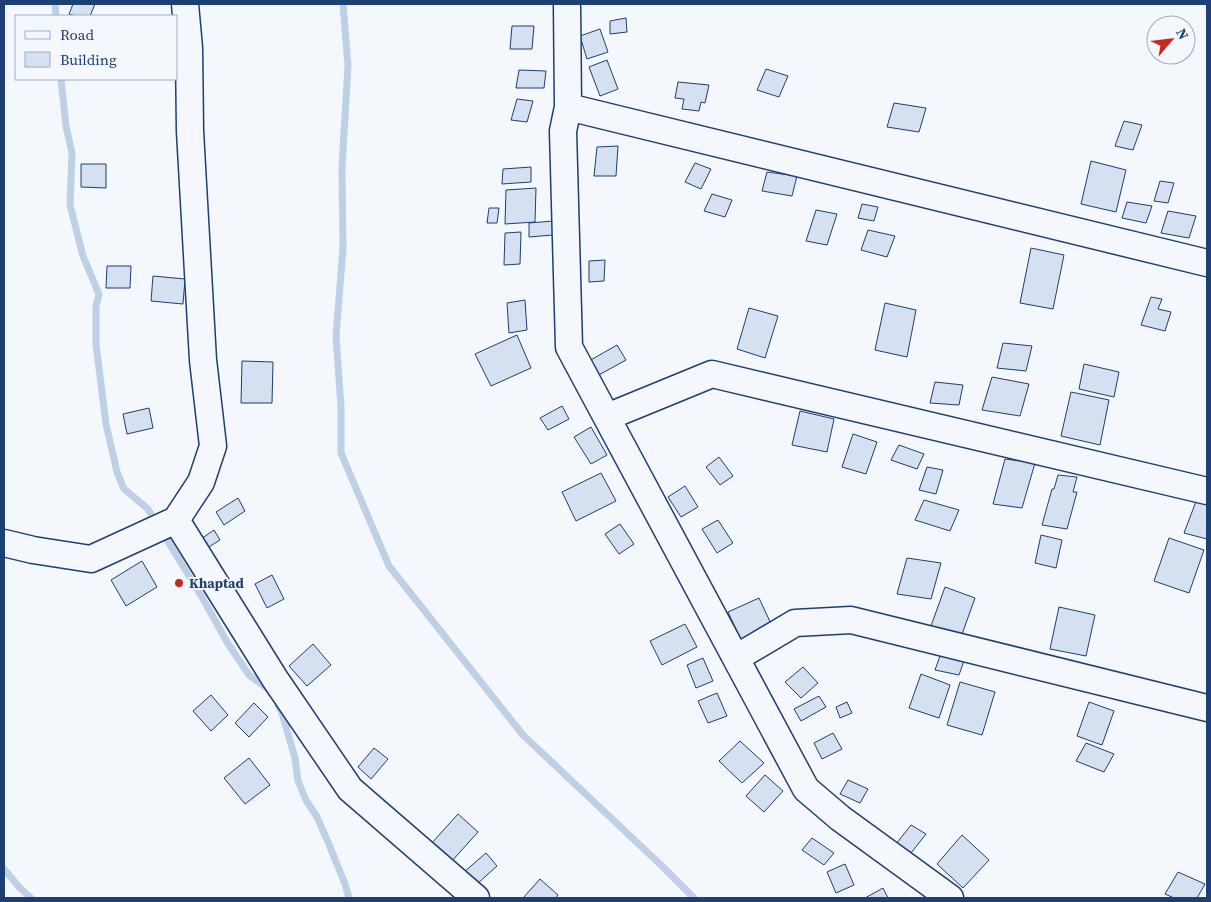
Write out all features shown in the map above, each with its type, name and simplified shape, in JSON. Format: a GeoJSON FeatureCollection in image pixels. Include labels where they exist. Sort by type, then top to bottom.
{"type":"FeatureCollection","features":[{"type":"Feature","properties":{"kind":"street"},"geometry":{"type":"LineString","coordinates":[[4,542],[33,550],[91,559],[171,522],[201,482],[213,446],[203,360],[191,140],[189,48],[185,4]]}},
{"type":"Feature","properties":{"kind":"street"},"geometry":{"type":"LineString","coordinates":[[567,4],[568,107],[563,131],[569,347],[806,789],[840,818],[950,898]]}},
{"type":"Feature","properties":{"kind":"street"},"geometry":{"type":"LineString","coordinates":[[568,107],[1207,263]]}},
{"type":"Feature","properties":{"kind":"street"},"geometry":{"type":"LineString","coordinates":[[607,417],[712,374],[1207,491]]}},
{"type":"Feature","properties":{"kind":"street"},"geometry":{"type":"LineString","coordinates":[[171,522],[350,789],[476,898]]}},
{"type":"Feature","properties":{"kind":"street"},"geometry":{"type":"LineString","coordinates":[[736,658],[795,623],[850,620],[1207,708]]}},
{"type":"Feature","properties":{"kind":"building"},"geometry":{"type":"Polygon","coordinates":[[[73,4],[95,4],[90,15],[69,14],[73,4]]]}},
{"type":"Feature","properties":{"kind":"building"},"geometry":{"type":"Polygon","coordinates":[[[626,18],[627,32],[610,34],[610,21],[626,18]]]}},
{"type":"Feature","properties":{"kind":"building"},"geometry":{"type":"Polygon","coordinates":[[[512,26],[534,26],[532,49],[510,49],[512,26]]]}},
{"type":"Feature","properties":{"kind":"building"},"geometry":{"type":"Polygon","coordinates":[[[600,29],[608,52],[587,59],[580,36],[600,29]]]}},
{"type":"Feature","properties":{"kind":"building"},"geometry":{"type":"Polygon","coordinates":[[[607,60],[618,89],[600,96],[589,67],[607,60]]]}},
{"type":"Feature","properties":{"kind":"building"},"geometry":{"type":"Polygon","coordinates":[[[766,69],[788,76],[779,97],[757,90],[766,69]]]}},
{"type":"Feature","properties":{"kind":"building"},"geometry":{"type":"Polygon","coordinates":[[[519,70],[546,71],[544,88],[516,88],[519,70]]]}},
{"type":"Feature","properties":{"kind":"building"},"geometry":{"type":"Polygon","coordinates":[[[678,82],[709,85],[705,103],[701,102],[699,111],[682,109],[684,99],[675,98],[678,82]]]}},
{"type":"Feature","properties":{"kind":"building"},"geometry":{"type":"Polygon","coordinates":[[[517,99],[533,101],[527,122],[511,120],[517,99]]]}},
{"type":"Feature","properties":{"kind":"building"},"geometry":{"type":"Polygon","coordinates":[[[894,103],[926,108],[919,132],[887,127],[894,103]]]}},
{"type":"Feature","properties":{"kind":"building"},"geometry":{"type":"Polygon","coordinates":[[[1124,121],[1142,125],[1133,150],[1115,146],[1124,121]]]}},
{"type":"Feature","properties":{"kind":"building"},"geometry":{"type":"Polygon","coordinates":[[[618,146],[616,176],[594,176],[597,147],[618,146]]]}},
{"type":"Feature","properties":{"kind":"building"},"geometry":{"type":"Polygon","coordinates":[[[1091,161],[1126,170],[1116,212],[1081,204],[1091,161]]]}},
{"type":"Feature","properties":{"kind":"building"},"geometry":{"type":"Polygon","coordinates":[[[695,163],[711,169],[701,189],[685,182],[695,163]]]}},
{"type":"Feature","properties":{"kind":"building"},"geometry":{"type":"Polygon","coordinates":[[[81,164],[106,164],[106,188],[81,187],[81,164]]]}},
{"type":"Feature","properties":{"kind":"building"},"geometry":{"type":"Polygon","coordinates":[[[531,167],[531,182],[502,184],[503,169],[531,167]]]}},
{"type":"Feature","properties":{"kind":"building"},"geometry":{"type":"Polygon","coordinates":[[[767,172],[797,176],[792,196],[762,191],[767,172]]]}},
{"type":"Feature","properties":{"kind":"building"},"geometry":{"type":"Polygon","coordinates":[[[1160,181],[1174,183],[1168,203],[1154,201],[1160,181]]]}},
{"type":"Feature","properties":{"kind":"building"},"geometry":{"type":"Polygon","coordinates":[[[536,188],[535,222],[505,224],[506,190],[536,188]]]}},
{"type":"Feature","properties":{"kind":"building"},"geometry":{"type":"Polygon","coordinates":[[[712,194],[732,200],[725,217],[704,211],[712,194]]]}},
{"type":"Feature","properties":{"kind":"building"},"geometry":{"type":"Polygon","coordinates":[[[1127,202],[1152,206],[1146,223],[1122,218],[1127,202]]]}},
{"type":"Feature","properties":{"kind":"building"},"geometry":{"type":"Polygon","coordinates":[[[862,204],[878,207],[874,221],[858,218],[862,204]]]}},
{"type":"Feature","properties":{"kind":"building"},"geometry":{"type":"Polygon","coordinates":[[[489,208],[499,208],[497,223],[487,223],[489,208]]]}},
{"type":"Feature","properties":{"kind":"building"},"geometry":{"type":"Polygon","coordinates":[[[816,210],[837,214],[827,245],[806,241],[816,210]]]}},
{"type":"Feature","properties":{"kind":"building"},"geometry":{"type":"Polygon","coordinates":[[[1168,211],[1196,216],[1189,238],[1161,233],[1168,211]]]}},
{"type":"Feature","properties":{"kind":"building"},"geometry":{"type":"Polygon","coordinates":[[[553,221],[553,235],[529,237],[529,223],[553,221]]]}},
{"type":"Feature","properties":{"kind":"building"},"geometry":{"type":"Polygon","coordinates":[[[868,230],[895,236],[887,257],[861,250],[868,230]]]}},
{"type":"Feature","properties":{"kind":"building"},"geometry":{"type":"Polygon","coordinates":[[[521,232],[520,264],[504,265],[505,233],[521,232]]]}},
{"type":"Feature","properties":{"kind":"building"},"geometry":{"type":"Polygon","coordinates":[[[1031,248],[1064,255],[1053,309],[1020,303],[1031,248]]]}},
{"type":"Feature","properties":{"kind":"building"},"geometry":{"type":"Polygon","coordinates":[[[605,260],[604,281],[589,282],[589,261],[605,260]]]}},
{"type":"Feature","properties":{"kind":"building"},"geometry":{"type":"Polygon","coordinates":[[[107,266],[131,266],[130,288],[106,288],[107,266]]]}},
{"type":"Feature","properties":{"kind":"building"},"geometry":{"type":"Polygon","coordinates":[[[153,276],[185,279],[183,304],[151,301],[153,276]]]}},
{"type":"Feature","properties":{"kind":"building"},"geometry":{"type":"Polygon","coordinates":[[[1151,297],[1162,299],[1158,309],[1171,312],[1165,331],[1141,325],[1151,297]]]}},
{"type":"Feature","properties":{"kind":"building"},"geometry":{"type":"Polygon","coordinates":[[[525,300],[527,330],[509,333],[507,303],[525,300]]]}},
{"type":"Feature","properties":{"kind":"building"},"geometry":{"type":"Polygon","coordinates":[[[885,303],[916,310],[907,357],[875,350],[885,303]]]}},
{"type":"Feature","properties":{"kind":"building"},"geometry":{"type":"Polygon","coordinates":[[[749,308],[778,316],[765,358],[737,349],[749,308]]]}},
{"type":"Feature","properties":{"kind":"building"},"geometry":{"type":"Polygon","coordinates":[[[517,335],[531,368],[491,386],[475,354],[517,335]]]}},
{"type":"Feature","properties":{"kind":"building"},"geometry":{"type":"Polygon","coordinates":[[[1003,343],[1032,346],[1026,371],[997,368],[1003,343]]]}},
{"type":"Feature","properties":{"kind":"building"},"geometry":{"type":"Polygon","coordinates":[[[617,345],[626,360],[597,376],[589,361],[617,345]]]}},
{"type":"Feature","properties":{"kind":"building"},"geometry":{"type":"Polygon","coordinates":[[[242,361],[273,362],[272,403],[241,403],[242,361]]]}},
{"type":"Feature","properties":{"kind":"building"},"geometry":{"type":"Polygon","coordinates":[[[1084,364],[1119,372],[1114,397],[1079,389],[1084,364]]]}},
{"type":"Feature","properties":{"kind":"building"},"geometry":{"type":"Polygon","coordinates":[[[992,377],[1029,384],[1020,416],[982,410],[992,377]]]}},
{"type":"Feature","properties":{"kind":"building"},"geometry":{"type":"Polygon","coordinates":[[[935,382],[963,385],[959,405],[930,403],[935,382]]]}},
{"type":"Feature","properties":{"kind":"building"},"geometry":{"type":"Polygon","coordinates":[[[1071,392],[1109,400],[1100,445],[1061,436],[1071,392]]]}},
{"type":"Feature","properties":{"kind":"building"},"geometry":{"type":"Polygon","coordinates":[[[562,406],[569,419],[548,430],[540,418],[562,406]]]}},
{"type":"Feature","properties":{"kind":"building"},"geometry":{"type":"Polygon","coordinates":[[[149,408],[153,428],[127,434],[123,414],[149,408]]]}},
{"type":"Feature","properties":{"kind":"building"},"geometry":{"type":"Polygon","coordinates":[[[800,411],[834,419],[827,452],[792,445],[800,411]]]}},
{"type":"Feature","properties":{"kind":"building"},"geometry":{"type":"Polygon","coordinates":[[[591,427],[607,455],[591,464],[574,437],[591,427]]]}},
{"type":"Feature","properties":{"kind":"building"},"geometry":{"type":"Polygon","coordinates":[[[853,434],[877,442],[866,474],[842,467],[853,434]]]}},
{"type":"Feature","properties":{"kind":"building"},"geometry":{"type":"Polygon","coordinates":[[[899,445],[924,454],[917,469],[891,460],[899,445]]]}},
{"type":"Feature","properties":{"kind":"building"},"geometry":{"type":"Polygon","coordinates":[[[719,457],[733,476],[720,485],[706,467],[719,457]]]}},
{"type":"Feature","properties":{"kind":"building"},"geometry":{"type":"Polygon","coordinates":[[[1005,459],[1035,463],[1022,508],[993,504],[1005,459]]]}},
{"type":"Feature","properties":{"kind":"building"},"geometry":{"type":"Polygon","coordinates":[[[927,467],[943,470],[936,494],[919,490],[927,467]]]}},
{"type":"Feature","properties":{"kind":"building"},"geometry":{"type":"Polygon","coordinates":[[[601,473],[616,501],[576,521],[562,492],[601,473]]]}},
{"type":"Feature","properties":{"kind":"building"},"geometry":{"type":"Polygon","coordinates":[[[1058,475],[1077,477],[1073,492],[1077,492],[1067,529],[1042,525],[1058,475]]]}},
{"type":"Feature","properties":{"kind":"building"},"geometry":{"type":"Polygon","coordinates":[[[685,486],[698,507],[681,517],[668,497],[685,486]]]}},
{"type":"Feature","properties":{"kind":"building"},"geometry":{"type":"Polygon","coordinates":[[[1200,491],[1207,493],[1207,539],[1184,533],[1200,491]]]}},
{"type":"Feature","properties":{"kind":"building"},"geometry":{"type":"Polygon","coordinates":[[[238,498],[245,511],[224,525],[216,512],[238,498]]]}},
{"type":"Feature","properties":{"kind":"building"},"geometry":{"type":"Polygon","coordinates":[[[924,500],[959,510],[950,531],[915,520],[924,500]]]}},
{"type":"Feature","properties":{"kind":"building"},"geometry":{"type":"Polygon","coordinates":[[[718,520],[733,543],[717,553],[702,529],[718,520]]]}},
{"type":"Feature","properties":{"kind":"building"},"geometry":{"type":"Polygon","coordinates":[[[620,524],[634,544],[619,554],[605,534],[620,524]]]}},
{"type":"Feature","properties":{"kind":"building"},"geometry":{"type":"Polygon","coordinates":[[[214,530],[220,540],[204,550],[198,541],[214,530]]]}},
{"type":"Feature","properties":{"kind":"building"},"geometry":{"type":"Polygon","coordinates":[[[1041,535],[1062,540],[1056,568],[1035,563],[1041,535]]]}},
{"type":"Feature","properties":{"kind":"building"},"geometry":{"type":"Polygon","coordinates":[[[1169,538],[1204,550],[1189,593],[1154,581],[1169,538]]]}},
{"type":"Feature","properties":{"kind":"building"},"geometry":{"type":"Polygon","coordinates":[[[907,558],[941,563],[931,599],[897,594],[907,558]]]}},
{"type":"Feature","properties":{"kind":"building"},"geometry":{"type":"Polygon","coordinates":[[[142,561],[157,587],[126,606],[111,580],[142,561]]]}},
{"type":"Feature","properties":{"kind":"building"},"geometry":{"type":"Polygon","coordinates":[[[272,575],[284,599],[267,608],[255,584],[272,575]]]}},
{"type":"Feature","properties":{"kind":"building"},"geometry":{"type":"Polygon","coordinates":[[[945,587],[975,598],[961,637],[931,626],[945,587]]]}},
{"type":"Feature","properties":{"kind":"building"},"geometry":{"type":"Polygon","coordinates":[[[759,598],[772,626],[741,640],[728,612],[759,598]]]}},
{"type":"Feature","properties":{"kind":"building"},"geometry":{"type":"Polygon","coordinates":[[[1059,607],[1095,615],[1086,656],[1050,649],[1059,607]]]}},
{"type":"Feature","properties":{"kind":"building"},"geometry":{"type":"Polygon","coordinates":[[[685,624],[697,647],[662,665],[650,641],[685,624]]]}},
{"type":"Feature","properties":{"kind":"building"},"geometry":{"type":"Polygon","coordinates":[[[313,644],[331,665],[307,686],[289,666],[313,644]]]}},
{"type":"Feature","properties":{"kind":"building"},"geometry":{"type":"Polygon","coordinates":[[[941,653],[965,658],[959,675],[935,670],[941,653]]]}},
{"type":"Feature","properties":{"kind":"building"},"geometry":{"type":"Polygon","coordinates":[[[703,658],[713,681],[696,688],[687,665],[703,658]]]}},
{"type":"Feature","properties":{"kind":"building"},"geometry":{"type":"Polygon","coordinates":[[[803,667],[818,683],[801,698],[785,682],[803,667]]]}},
{"type":"Feature","properties":{"kind":"building"},"geometry":{"type":"Polygon","coordinates":[[[921,674],[950,685],[939,718],[909,708],[921,674]]]}},
{"type":"Feature","properties":{"kind":"building"},"geometry":{"type":"Polygon","coordinates":[[[960,682],[995,692],[982,735],[947,725],[960,682]]]}},
{"type":"Feature","properties":{"kind":"building"},"geometry":{"type":"Polygon","coordinates":[[[717,693],[727,716],[708,723],[698,701],[717,693]]]}},
{"type":"Feature","properties":{"kind":"building"},"geometry":{"type":"Polygon","coordinates":[[[211,695],[228,715],[211,731],[193,711],[211,695]]]}},
{"type":"Feature","properties":{"kind":"building"},"geometry":{"type":"Polygon","coordinates":[[[819,696],[826,707],[801,721],[794,709],[819,696]]]}},
{"type":"Feature","properties":{"kind":"building"},"geometry":{"type":"Polygon","coordinates":[[[847,702],[852,713],[840,718],[836,707],[847,702]]]}},
{"type":"Feature","properties":{"kind":"building"},"geometry":{"type":"Polygon","coordinates":[[[1089,702],[1114,711],[1102,745],[1077,736],[1089,702]]]}},
{"type":"Feature","properties":{"kind":"building"},"geometry":{"type":"Polygon","coordinates":[[[254,703],[268,717],[249,737],[235,723],[254,703]]]}},
{"type":"Feature","properties":{"kind":"building"},"geometry":{"type":"Polygon","coordinates":[[[833,733],[842,749],[822,759],[814,743],[833,733]]]}},
{"type":"Feature","properties":{"kind":"building"},"geometry":{"type":"Polygon","coordinates":[[[740,741],[764,763],[742,783],[719,761],[740,741]]]}},
{"type":"Feature","properties":{"kind":"building"},"geometry":{"type":"Polygon","coordinates":[[[1086,743],[1114,754],[1104,772],[1076,761],[1086,743]]]}},
{"type":"Feature","properties":{"kind":"building"},"geometry":{"type":"Polygon","coordinates":[[[374,748],[388,759],[371,779],[358,767],[374,748]]]}},
{"type":"Feature","properties":{"kind":"building"},"geometry":{"type":"Polygon","coordinates":[[[249,758],[270,785],[245,804],[224,778],[249,758]]]}},
{"type":"Feature","properties":{"kind":"building"},"geometry":{"type":"Polygon","coordinates":[[[765,775],[783,791],[764,812],[746,796],[765,775]]]}},
{"type":"Feature","properties":{"kind":"building"},"geometry":{"type":"Polygon","coordinates":[[[848,780],[868,789],[860,803],[840,794],[848,780]]]}},
{"type":"Feature","properties":{"kind":"building"},"geometry":{"type":"Polygon","coordinates":[[[458,814],[478,832],[451,862],[431,844],[458,814]]]}},
{"type":"Feature","properties":{"kind":"building"},"geometry":{"type":"Polygon","coordinates":[[[911,825],[926,834],[911,853],[896,844],[911,825]]]}},
{"type":"Feature","properties":{"kind":"building"},"geometry":{"type":"Polygon","coordinates":[[[962,835],[989,860],[963,888],[937,864],[962,835]]]}},
{"type":"Feature","properties":{"kind":"building"},"geometry":{"type":"Polygon","coordinates":[[[812,838],[834,853],[824,865],[802,850],[812,838]]]}},
{"type":"Feature","properties":{"kind":"building"},"geometry":{"type":"Polygon","coordinates":[[[486,853],[497,866],[476,885],[464,872],[486,853]]]}},
{"type":"Feature","properties":{"kind":"building"},"geometry":{"type":"Polygon","coordinates":[[[845,864],[854,885],[836,893],[827,872],[845,864]]]}},
{"type":"Feature","properties":{"kind":"building"},"geometry":{"type":"Polygon","coordinates":[[[1178,872],[1205,884],[1197,898],[1174,898],[1165,894],[1178,872]]]}},
{"type":"Feature","properties":{"kind":"building"},"geometry":{"type":"Polygon","coordinates":[[[540,879],[558,895],[556,898],[523,898],[540,879]]]}},
{"type":"Feature","properties":{"kind":"building"},"geometry":{"type":"Polygon","coordinates":[[[883,888],[888,898],[865,898],[883,888]]]}},
{"type":"Feature","properties":{"kind":"waterway"},"geometry":{"type":"LineString","coordinates":[[55,4],[56,15]]}},
{"type":"Feature","properties":{"kind":"waterway"},"geometry":{"type":"LineString","coordinates":[[343,4],[348,66],[342,167],[343,248],[336,336],[341,407],[341,453],[389,566],[523,735],[694,898]]}},
{"type":"Feature","properties":{"kind":"waterway"},"geometry":{"type":"LineString","coordinates":[[61,80],[66,126],[72,153],[70,205],[83,256],[99,294],[96,306],[96,344],[106,424],[117,472],[124,489],[148,509],[156,523]]}},
{"type":"Feature","properties":{"kind":"waterway"},"geometry":{"type":"LineString","coordinates":[[162,532],[227,642],[249,675],[271,691]]}},
{"type":"Feature","properties":{"kind":"waterway"},"geometry":{"type":"LineString","coordinates":[[278,705],[295,758],[298,781],[328,842],[349,898]]}},
{"type":"Feature","properties":{"kind":"waterway"},"geometry":{"type":"LineString","coordinates":[[4,869],[31,898]]}},
{"type":"Feature","properties":{"kind":"place","name":"Khaptad"},"geometry":{"type":"Point","coordinates":[179,583]}}]}
